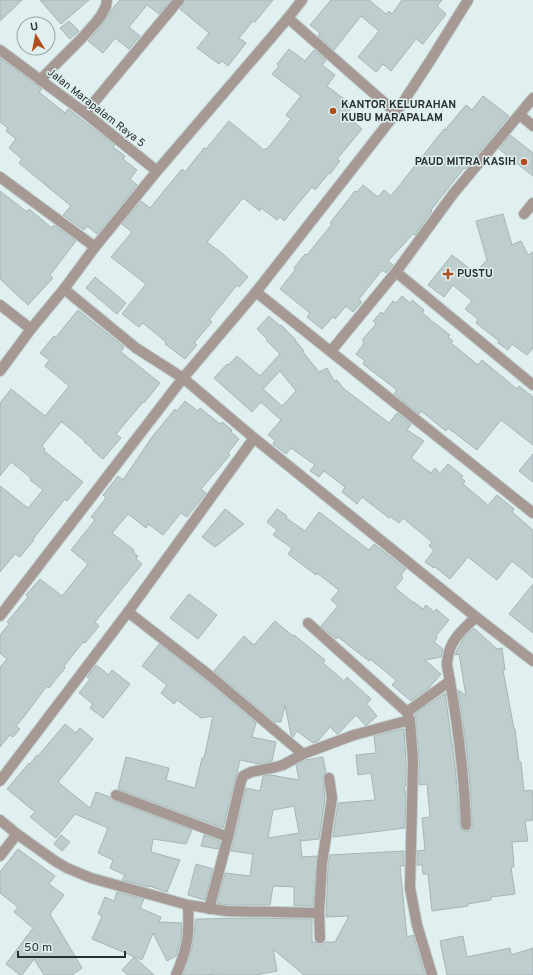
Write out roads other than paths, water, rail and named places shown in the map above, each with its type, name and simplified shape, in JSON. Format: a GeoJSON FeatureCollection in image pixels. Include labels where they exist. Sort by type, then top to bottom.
{"type":"FeatureCollection","features":[{"type":"Feature","properties":{"kind":"street"},"geometry":{"type":"LineString","coordinates":[[40,80],[97,21],[106,6],[106,0]]}},
{"type":"Feature","properties":{"kind":"street"},"geometry":{"type":"LineString","coordinates":[[85,114],[179,0]]}},
{"type":"Feature","properties":{"kind":"street"},"geometry":{"type":"LineString","coordinates":[[0,371],[31,329],[64,289],[94,247],[302,0]]}},
{"type":"Feature","properties":{"kind":"street"},"geometry":{"type":"LineString","coordinates":[[0,616],[183,378],[256,292],[396,113],[468,0]]}},
{"type":"Feature","properties":{"kind":"street"},"geometry":{"type":"LineString","coordinates":[[288,18],[396,113]]}},
{"type":"Feature","properties":{"kind":"street","name":"Jalan Marapalam Raya 5"},"geometry":{"type":"LineString","coordinates":[[0,50],[157,171]]}},
{"type":"Feature","properties":{"kind":"street"},"geometry":{"type":"LineString","coordinates":[[331,351],[396,272],[453,194],[533,98]]}},
{"type":"Feature","properties":{"kind":"street"},"geometry":{"type":"LineString","coordinates":[[520,115],[533,126]]}},
{"type":"Feature","properties":{"kind":"street"},"geometry":{"type":"LineString","coordinates":[[0,177],[94,247]]}},
{"type":"Feature","properties":{"kind":"street"},"geometry":{"type":"LineString","coordinates":[[524,214],[533,203]]}},
{"type":"Feature","properties":{"kind":"street"},"geometry":{"type":"LineString","coordinates":[[396,272],[533,385]]}},
{"type":"Feature","properties":{"kind":"street"},"geometry":{"type":"LineString","coordinates":[[64,289],[136,348],[183,378],[254,438],[476,617],[533,661]]}},
{"type":"Feature","properties":{"kind":"street"},"geometry":{"type":"LineString","coordinates":[[256,292],[533,513]]}},
{"type":"Feature","properties":{"kind":"street"},"geometry":{"type":"LineString","coordinates":[[0,305],[31,329]]}},
{"type":"Feature","properties":{"kind":"street"},"geometry":{"type":"LineString","coordinates":[[0,781],[128,612],[254,438]]}},
{"type":"Feature","properties":{"kind":"street"},"geometry":{"type":"LineString","coordinates":[[128,612],[209,675],[304,754]]}},
{"type":"Feature","properties":{"kind":"street"},"geometry":{"type":"LineString","coordinates":[[466,825],[461,754],[447,665],[448,653],[452,642],[476,617]]}},
{"type":"Feature","properties":{"kind":"street"},"geometry":{"type":"LineString","coordinates":[[308,623],[408,716],[413,761],[410,888],[417,925],[432,975]]}},
{"type":"Feature","properties":{"kind":"street"},"geometry":{"type":"LineString","coordinates":[[209,909],[243,776],[245,774],[283,765],[304,754],[408,716],[450,681]]}},
{"type":"Feature","properties":{"kind":"street"},"geometry":{"type":"LineString","coordinates":[[320,938],[319,913],[322,863],[332,798],[329,778]]}},
{"type":"Feature","properties":{"kind":"street"},"geometry":{"type":"LineString","coordinates":[[116,794],[228,837]]}},
{"type":"Feature","properties":{"kind":"street"},"geometry":{"type":"LineString","coordinates":[[0,820],[55,861],[79,874],[91,878],[188,905],[226,912],[319,913]]}},
{"type":"Feature","properties":{"kind":"street"},"geometry":{"type":"LineString","coordinates":[[0,856],[17,834]]}},
{"type":"Feature","properties":{"kind":"street"},"geometry":{"type":"LineString","coordinates":[[176,975],[188,938],[188,905]]}},
{"type":"Feature","properties":{"kind":"place","name":"KANTOR KELURAHAN KUBU MARAPALAM"},"geometry":{"type":"Point","coordinates":[333,111]}},
{"type":"Feature","properties":{"kind":"place","name":"PAUD MITRA KASIH"},"geometry":{"type":"Point","coordinates":[524,162]}},
{"type":"Feature","properties":{"kind":"place","name":"PUSTU"},"geometry":{"type":"Point","coordinates":[448,274]}}]}
